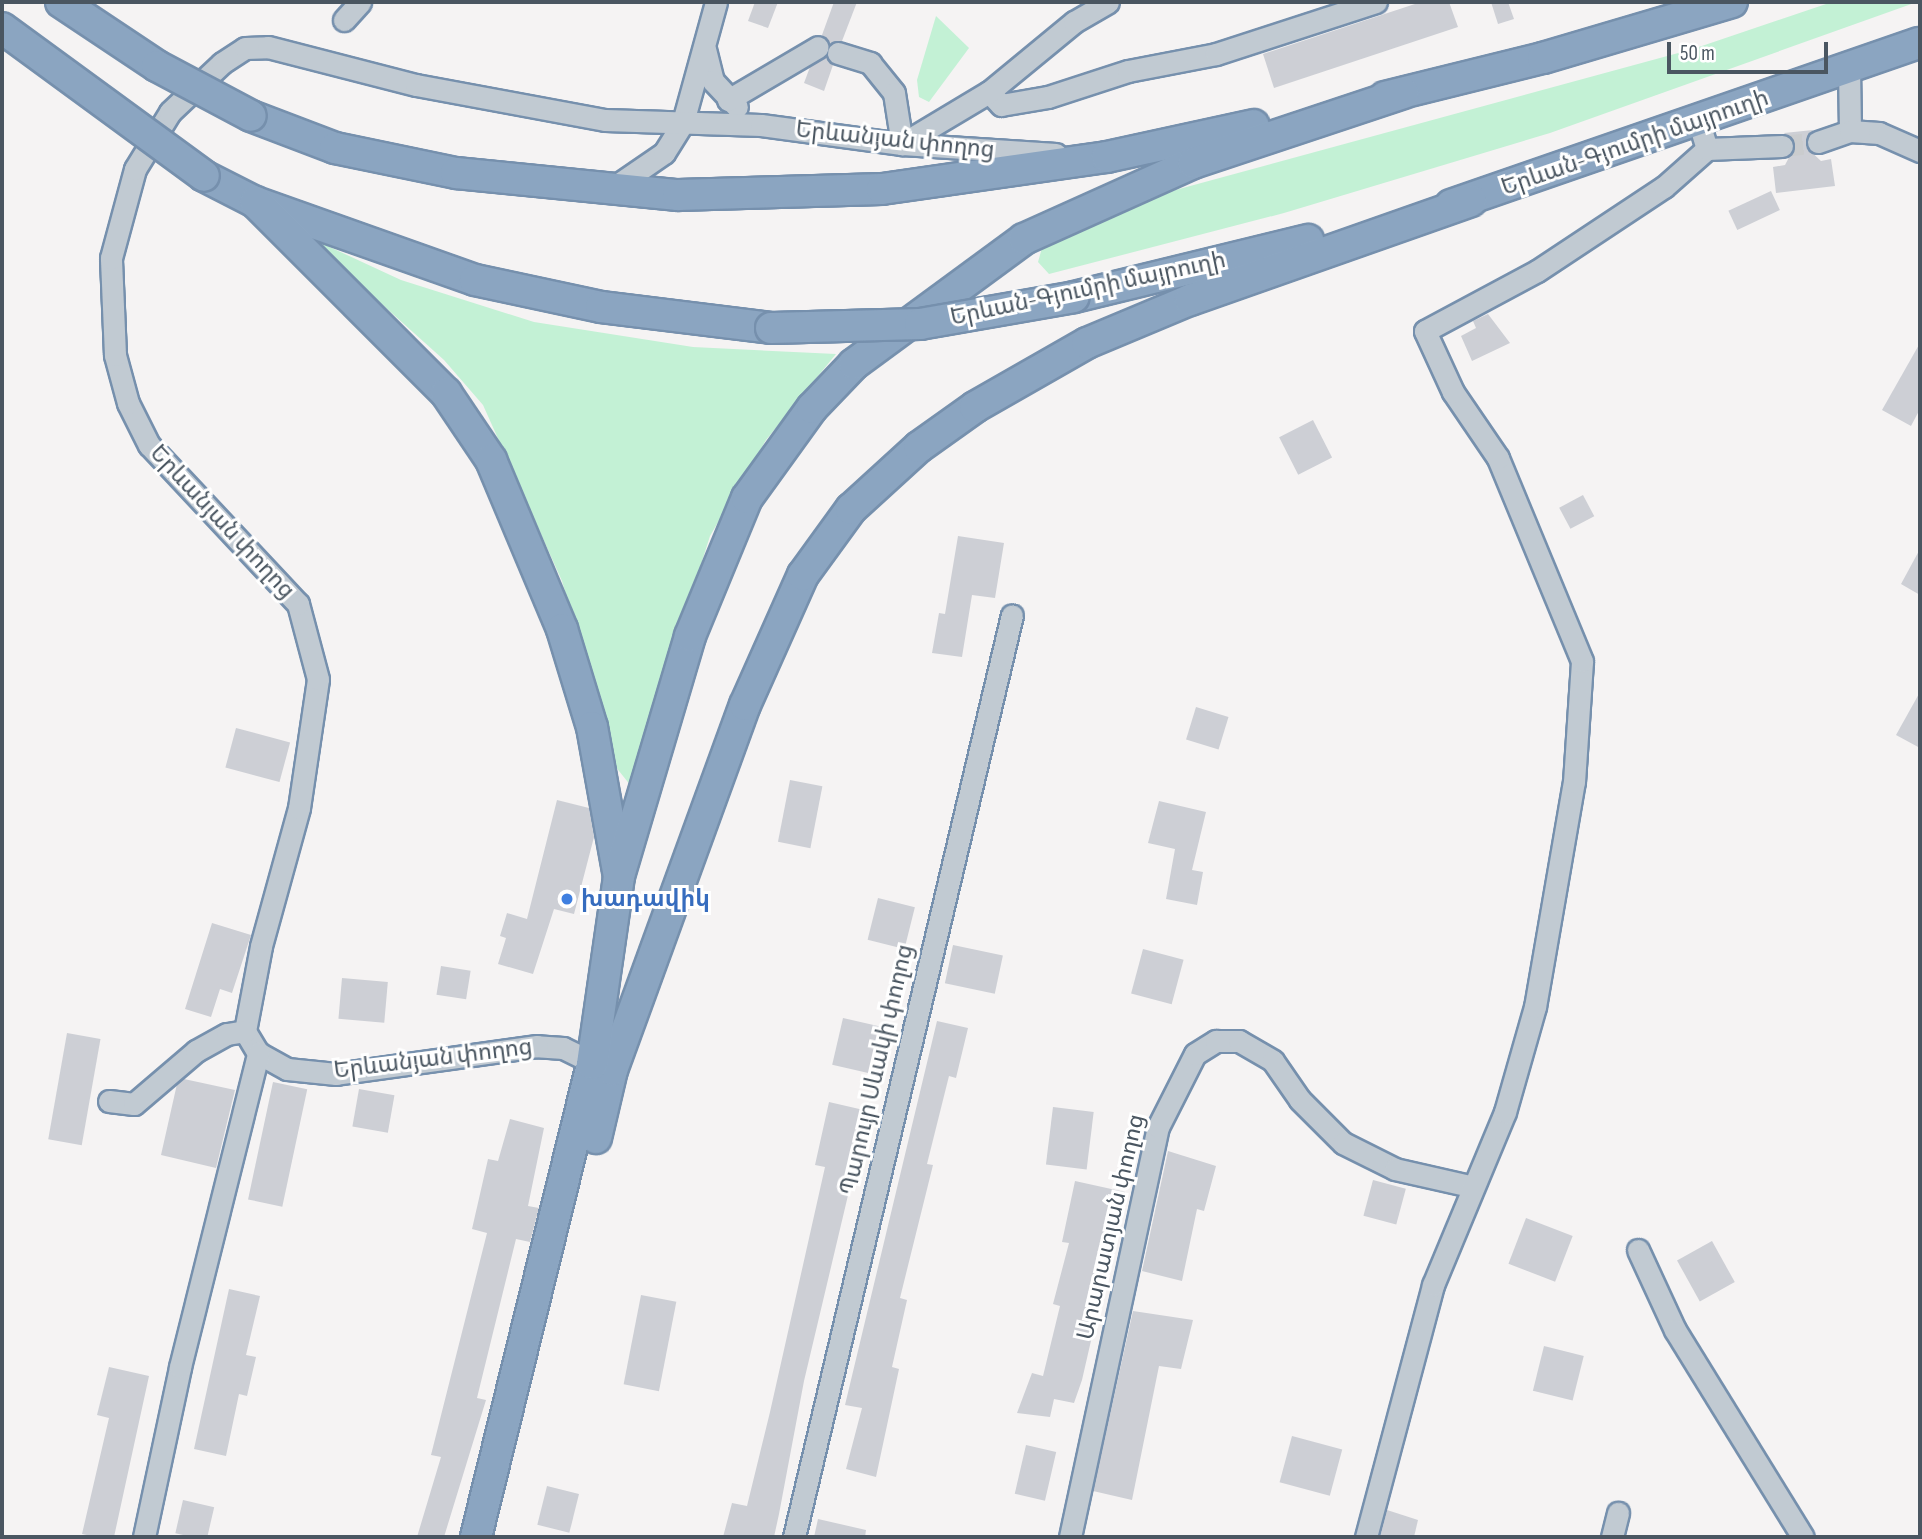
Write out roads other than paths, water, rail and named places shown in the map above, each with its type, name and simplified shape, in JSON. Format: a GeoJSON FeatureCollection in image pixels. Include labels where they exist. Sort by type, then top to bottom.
{"type":"FeatureCollection","features":[{"type":"Feature","properties":{"kind":"highway"},"geometry":{"type":"LineString","coordinates":[[61,2],[157,66],[251,116],[335,148],[456,173],[608,191],[678,195],[882,189],[1107,157],[1404,93]]}},
{"type":"Feature","properties":{"kind":"highway"},"geometry":{"type":"LineString","coordinates":[[497,1537],[603,1067],[619,876],[690,635],[727,539],[775,455],[854,364],[1024,239],[1193,163],[1404,93],[1722,4]]}},
{"type":"Feature","properties":{"kind":"highway","name":"Երևան-Գյումրի մայրուղի"},"geometry":{"type":"LineString","coordinates":[[2,28],[204,176],[255,202],[475,280],[601,307],[771,328],[920,324],[1074,297],[1471,201],[1703,135],[1849,67],[1920,43]]}},
{"type":"Feature","properties":{"kind":"highway"},"geometry":{"type":"LineString","coordinates":[[476,1537],[603,1067],[785,608],[825,542],[885,475],[975,407],[1087,343],[1190,300],[1471,201]]}},
{"type":"Feature","properties":{"kind":"highway"},"geometry":{"type":"LineString","coordinates":[[255,202],[446,393],[491,460],[562,629],[592,727],[619,876]]}},
{"type":"Feature","properties":{"kind":"street"},"geometry":{"type":"LineString","coordinates":[[344,20],[360,2]]}},
{"type":"Feature","properties":{"kind":"street"},"geometry":{"type":"LineString","coordinates":[[608,191],[641,174],[664,153],[683,122],[716,2]]}},
{"type":"Feature","properties":{"kind":"street"},"geometry":{"type":"LineString","coordinates":[[728,100],[828,50],[870,63],[894,93],[902,144],[989,92],[1108,2]]}},
{"type":"Feature","properties":{"kind":"street"},"geometry":{"type":"LineString","coordinates":[[989,92],[1001,105],[1048,97],[1128,71],[1216,54],[1376,2]]}},
{"type":"Feature","properties":{"kind":"street"},"geometry":{"type":"LineString","coordinates":[[704,46],[713,81],[728,100],[761,125]]}},
{"type":"Feature","properties":{"kind":"street","name":"Երևանյան փողոց"},"geometry":{"type":"LineString","coordinates":[[245,1031],[261,946],[299,808],[318,679],[298,604],[149,445],[128,402],[115,355],[111,258],[135,169],[170,112],[245,48],[268,47],[416,85],[605,120],[761,125],[902,144],[1107,157]]}},
{"type":"Feature","properties":{"kind":"street"},"geometry":{"type":"LineString","coordinates":[[1849,67],[1850,131]]}},
{"type":"Feature","properties":{"kind":"street"},"geometry":{"type":"LineString","coordinates":[[1818,142],[1850,131],[1879,133],[1920,151]]}},
{"type":"Feature","properties":{"kind":"street"},"geometry":{"type":"LineString","coordinates":[[1366,1537],[1433,1285],[1470,1186],[1505,1112],[1535,1007],[1574,782],[1582,661],[1498,458],[1452,391],[1425,331],[1537,271],[1664,187],[1703,135],[1782,146]]}},
{"type":"Feature","properties":{"kind":"street","name":"Պարույր Սևակի փողոց"},"geometry":{"type":"LineString","coordinates":[[794,1537],[1012,615]]}},
{"type":"Feature","properties":{"kind":"street"},"geometry":{"type":"LineString","coordinates":[[108,1101],[134,1104],[196,1051],[227,1034],[245,1031],[258,1053],[180,1367],[144,1537]]}},
{"type":"Feature","properties":{"kind":"street","name":"Արարատյան փողոց"},"geometry":{"type":"LineString","coordinates":[[1070,1537],[1158,1127],[1195,1054],[1216,1041],[1239,1041],[1273,1061],[1300,1100],[1343,1143],[1395,1169],[1470,1186]]}},
{"type":"Feature","properties":{"kind":"street","name":"Երևանյան փողոց"},"geometry":{"type":"LineString","coordinates":[[258,1053],[287,1069],[336,1074],[537,1046],[563,1048],[603,1067]]}},
{"type":"Feature","properties":{"kind":"street"},"geometry":{"type":"LineString","coordinates":[[1639,1250],[1675,1330],[1803,1537]]}},
{"type":"Feature","properties":{"kind":"street"},"geometry":{"type":"LineString","coordinates":[[1612,1537],[1618,1513]]}},
{"type":"Feature","properties":{"kind":"tunnel"},"geometry":{"type":"LineString","coordinates":[[1782,146],[1818,142]]}},
{"type":"Feature","properties":{"kind":"place","name":"խադավիկ"},"geometry":{"type":"Point","coordinates":[567,899]}}]}
